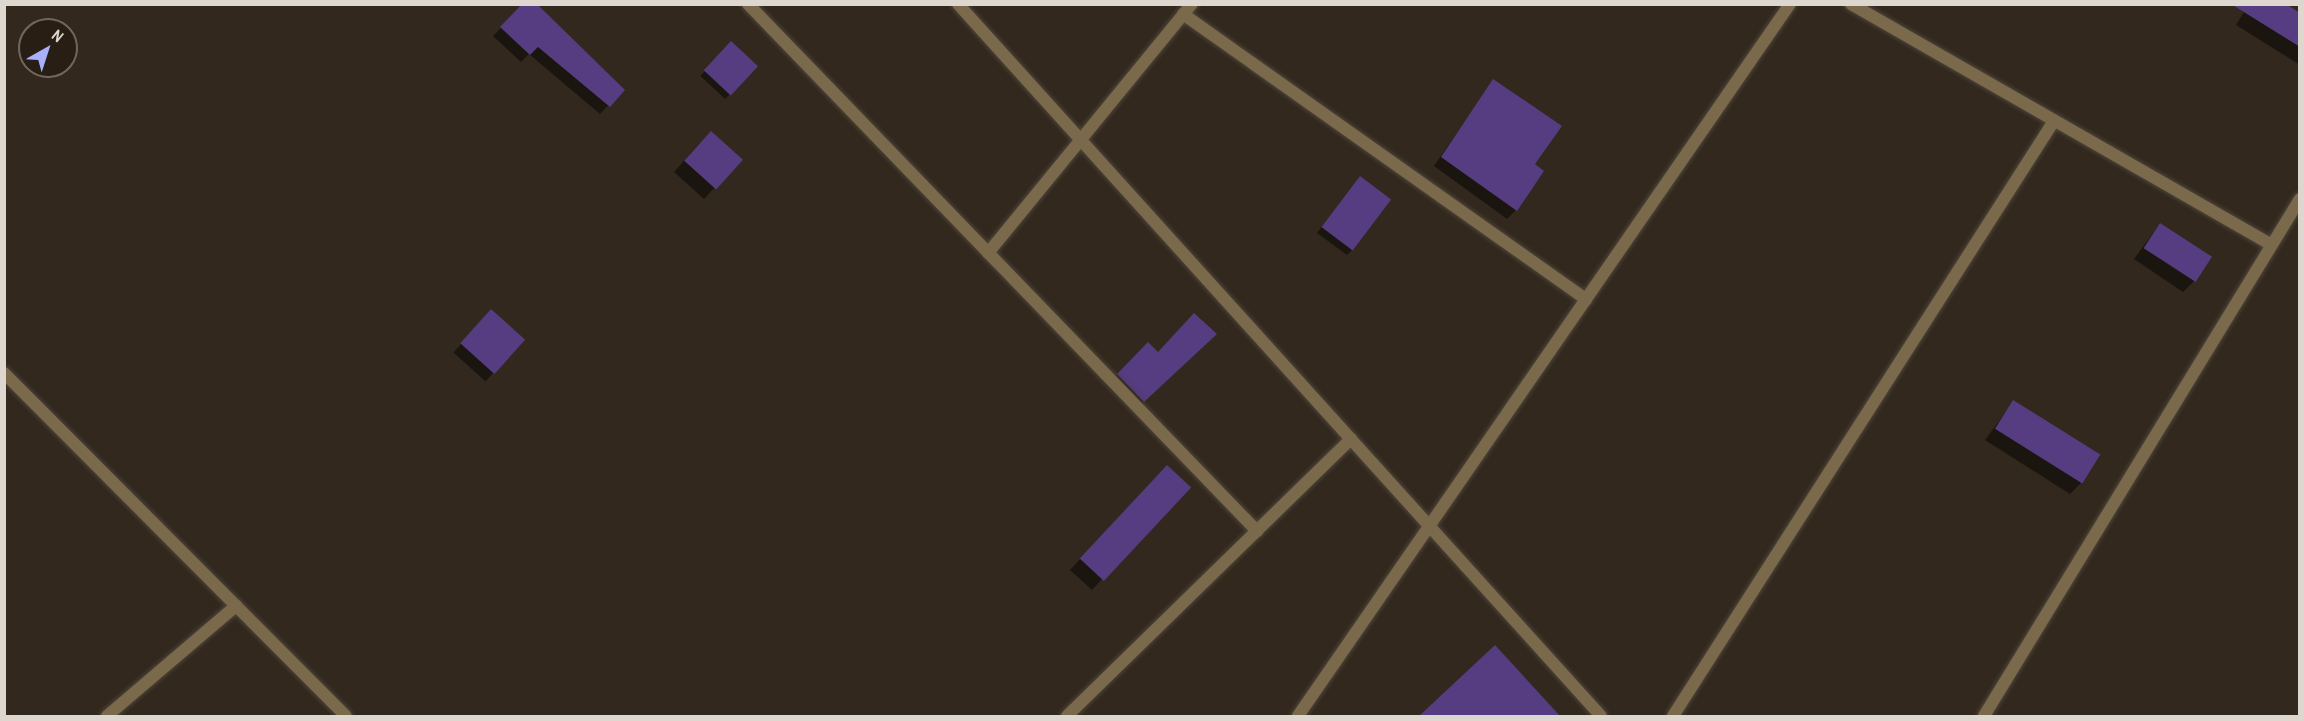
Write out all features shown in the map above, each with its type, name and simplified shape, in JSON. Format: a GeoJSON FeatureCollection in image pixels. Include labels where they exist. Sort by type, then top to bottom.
{"type":"FeatureCollection","features":[{"type":"Feature","properties":{"kind":"street"},"geometry":{"type":"LineString","coordinates":[[748,4],[1257,531]]}},
{"type":"Feature","properties":{"kind":"street"},"geometry":{"type":"LineString","coordinates":[[958,4],[1601,717]]}},
{"type":"Feature","properties":{"kind":"street"},"geometry":{"type":"LineString","coordinates":[[1298,717],[1787,9],[1773,4]]}},
{"type":"Feature","properties":{"kind":"street"},"geometry":{"type":"LineString","coordinates":[[1851,4],[2271,245]]}},
{"type":"Feature","properties":{"kind":"street"},"geometry":{"type":"LineString","coordinates":[[988,253],[1187,10],[1586,299]]}},
{"type":"Feature","properties":{"kind":"street"},"geometry":{"type":"LineString","coordinates":[[1673,717],[2054,121]]}},
{"type":"Feature","properties":{"kind":"street"},"geometry":{"type":"LineString","coordinates":[[1984,717],[2300,199]]}},
{"type":"Feature","properties":{"kind":"street"},"geometry":{"type":"LineString","coordinates":[[4,374],[346,717]]}},
{"type":"Feature","properties":{"kind":"street"},"geometry":{"type":"LineString","coordinates":[[1066,717],[1351,439]]}},
{"type":"Feature","properties":{"kind":"street"},"geometry":{"type":"LineString","coordinates":[[107,717],[236,606]]}},
{"type":"Feature","properties":{"kind":"building"},"geometry":{"type":"Polygon","coordinates":[[[522,4],[537,4],[625,90],[610,107],[538,47],[530,55],[500,27],[522,4]]]}},
{"type":"Feature","properties":{"kind":"building"},"geometry":{"type":"Polygon","coordinates":[[[2231,4],[2286,4],[2300,13],[2300,47],[2231,4]]]}},
{"type":"Feature","properties":{"kind":"building"},"geometry":{"type":"Polygon","coordinates":[[[731,41],[758,66],[731,95],[704,70],[731,41]]]}},
{"type":"Feature","properties":{"kind":"building"},"geometry":{"type":"Polygon","coordinates":[[[1493,79],[1562,126],[1535,164],[1544,171],[1517,211],[1441,157],[1493,79]]]}},
{"type":"Feature","properties":{"kind":"building"},"geometry":{"type":"Polygon","coordinates":[[[711,131],[743,160],[716,189],[684,161],[711,131]]]}},
{"type":"Feature","properties":{"kind":"building"},"geometry":{"type":"Polygon","coordinates":[[[1360,176],[1391,199],[1353,251],[1321,227],[1360,176]]]}},
{"type":"Feature","properties":{"kind":"building"},"geometry":{"type":"Polygon","coordinates":[[[2160,223],[2212,257],[2196,282],[2144,248],[2160,223]]]}},
{"type":"Feature","properties":{"kind":"building"},"geometry":{"type":"Polygon","coordinates":[[[491,309],[525,340],[494,374],[460,343],[491,309]]]}},
{"type":"Feature","properties":{"kind":"building"},"geometry":{"type":"Polygon","coordinates":[[[1194,313],[1217,334],[1144,402],[1117,374],[1148,342],[1158,352],[1194,313]]]}},
{"type":"Feature","properties":{"kind":"building"},"geometry":{"type":"Polygon","coordinates":[[[2013,400],[2100,455],[2082,483],[1995,429],[2013,400]]]}},
{"type":"Feature","properties":{"kind":"building"},"geometry":{"type":"Polygon","coordinates":[[[1167,465],[1191,488],[1104,581],[1080,559],[1167,465]]]}},
{"type":"Feature","properties":{"kind":"building"},"geometry":{"type":"Polygon","coordinates":[[[1495,645],[1561,717],[1418,717],[1495,645]]]}}]}
